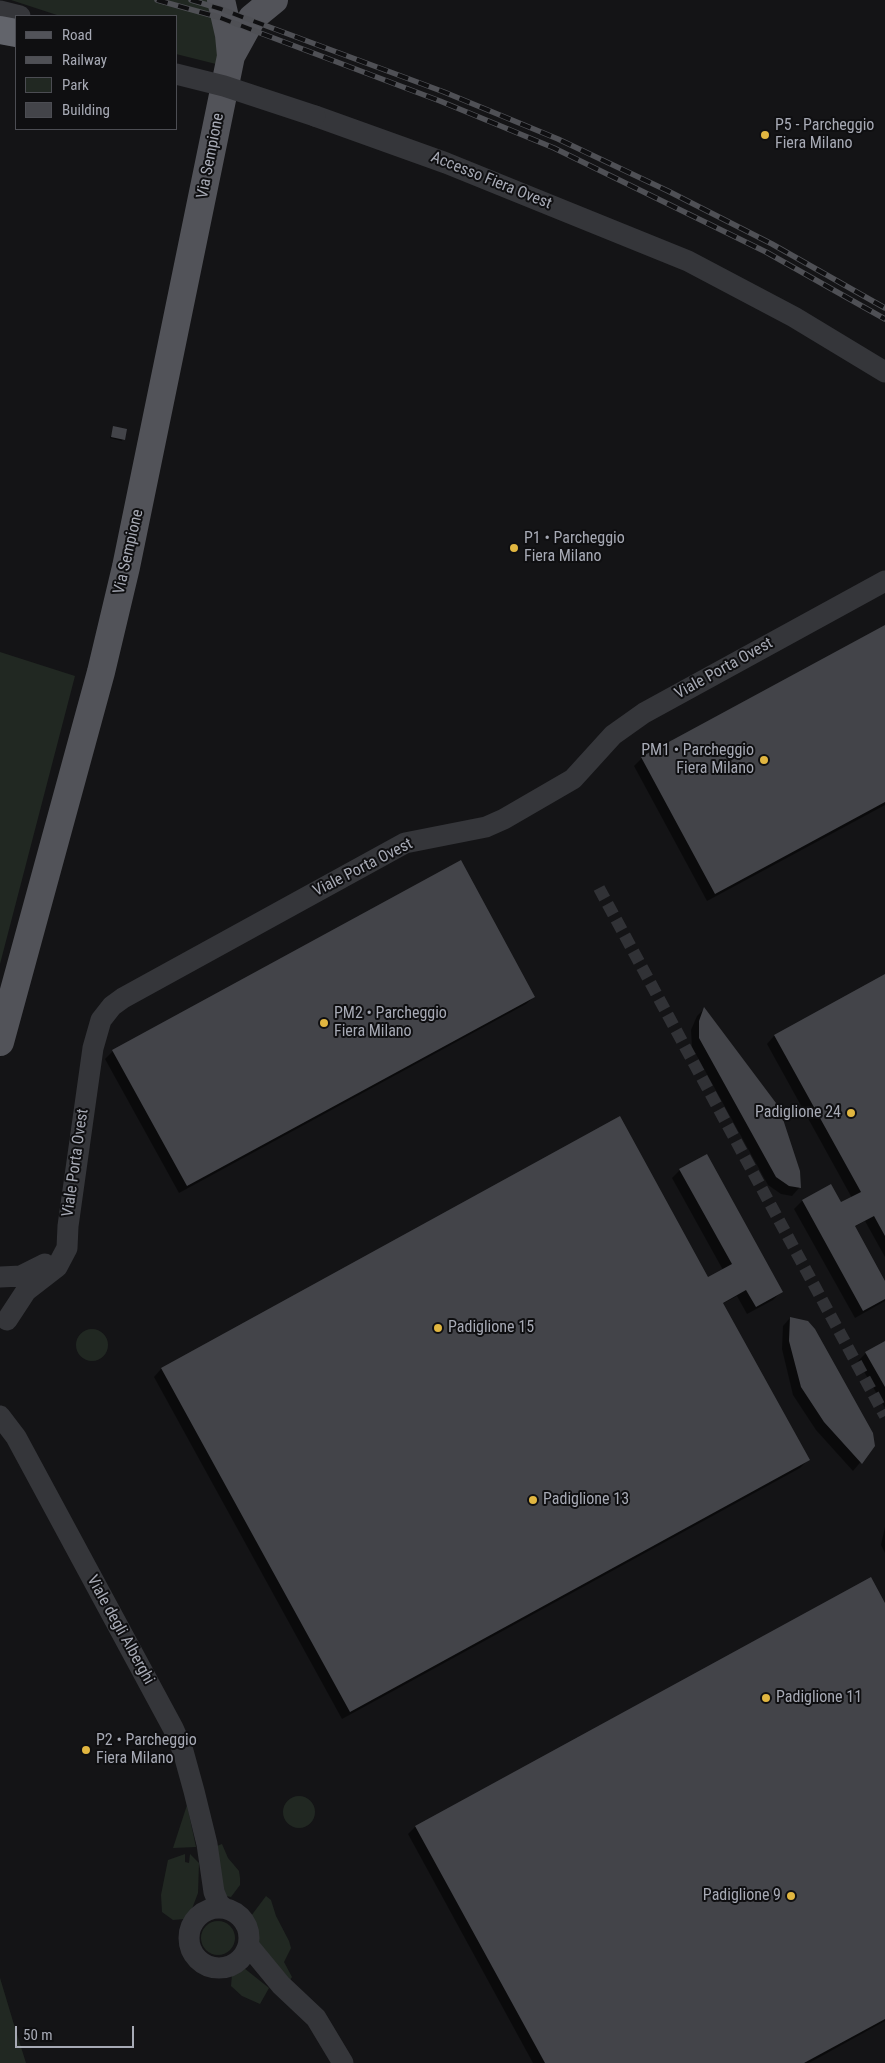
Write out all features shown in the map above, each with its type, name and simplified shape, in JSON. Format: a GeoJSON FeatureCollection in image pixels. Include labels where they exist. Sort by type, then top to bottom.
{"type":"FeatureCollection","features":[{"type":"Feature","properties":{"kind":"highway"},"geometry":{"type":"LineString","coordinates":[[0,30],[15,33]]}},
{"type":"Feature","properties":{"kind":"main road","name":"Via Sempione"},"geometry":{"type":"LineString","coordinates":[[1,1046],[124,576],[231,56],[229,35],[221,0]]}},
{"type":"Feature","properties":{"kind":"main road","name":"Via Sempione"},"geometry":{"type":"LineString","coordinates":[[231,56],[252,18],[274,0]]}},
{"type":"Feature","properties":{"kind":"street"},"geometry":{"type":"LineString","coordinates":[[0,11],[16,15]]}},
{"type":"Feature","properties":{"kind":"street"},"geometry":{"type":"LineString","coordinates":[[0,42],[15,45]]}},
{"type":"Feature","properties":{"kind":"street","name":"Accesso Fiera Ovest"},"geometry":{"type":"LineString","coordinates":[[178,74],[224,86],[315,116],[446,163],[688,261],[794,317],[885,372]]}},
{"type":"Feature","properties":{"kind":"street","name":"Viale Porta Ovest"},"geometry":{"type":"LineString","coordinates":[[3,1326],[26,1291],[61,1261],[67,1248],[68,1226],[93,1048],[101,1020],[112,1006],[148,984],[405,843],[486,826],[504,819],[573,779],[613,735],[644,712],[885,581]]}},
{"type":"Feature","properties":{"kind":"street","name":"Viale Porta Ovest"},"geometry":{"type":"LineString","coordinates":[[0,1277],[11,1278],[28,1274],[48,1262],[57,1250],[68,1226]]}},
{"type":"Feature","properties":{"kind":"street"},"geometry":{"type":"LineString","coordinates":[[0,1286],[8,1301],[3,1326]]}},
{"type":"Feature","properties":{"kind":"street","name":"Viale degli Alberghi"},"geometry":{"type":"LineString","coordinates":[[0,1416],[16,1437],[173,1728],[183,1751],[194,1791],[214,1892],[224,1908]]}},
{"type":"Feature","properties":{"kind":"street","name":"Viale degli Alberghi"},"geometry":{"type":"LineString","coordinates":[[196,1920],[208,1857]]}},
{"type":"Feature","properties":{"kind":"street"},"geometry":{"type":"LineString","coordinates":[[224,1908],[244,1921],[248,1928],[245,1952],[229,1966],[220,1968],[203,1963],[195,1956],[190,1936],[196,1920],[208,1910],[224,1908]]}},
{"type":"Feature","properties":{"kind":"street"},"geometry":{"type":"LineString","coordinates":[[245,1952],[316,2018],[343,2063]]}},
{"type":"Feature","properties":{"kind":"green space"},"geometry":{"type":"Polygon","coordinates":[[[11,0],[209,0],[223,32],[216,64],[178,54],[178,15],[57,15],[11,0]]]}},
{"type":"Feature","properties":{"kind":"green space"},"geometry":{"type":"Polygon","coordinates":[[[0,652],[75,676],[0,964],[0,652]]]}},
{"type":"Feature","properties":{"kind":"green space"},"geometry":{"type":"Polygon","coordinates":[[[92,1329],[98,1330],[103,1334],[107,1339],[107,1351],[103,1356],[98,1360],[92,1361],[86,1360],[81,1356],[77,1351],[76,1345],[77,1339],[81,1334],[86,1330],[92,1329]]]}},
{"type":"Feature","properties":{"kind":"green space"},"geometry":{"type":"Polygon","coordinates":[[[299,1796],[305,1797],[310,1801],[314,1806],[314,1818],[310,1823],[305,1827],[299,1828],[293,1827],[288,1823],[284,1818],[283,1812],[284,1806],[288,1801],[293,1797],[299,1796]]]}},
{"type":"Feature","properties":{"kind":"green space"},"geometry":{"type":"Polygon","coordinates":[[[187,1805],[196,1847],[173,1848],[187,1805]]]}},
{"type":"Feature","properties":{"kind":"green space"},"geometry":{"type":"Polygon","coordinates":[[[222,1844],[228,1858],[239,1871],[240,1885],[231,1897],[222,1895],[217,1846],[222,1844]]]}},
{"type":"Feature","properties":{"kind":"green space"},"geometry":{"type":"Polygon","coordinates":[[[185,1854],[185,1862],[189,1863],[190,1854],[199,1863],[198,1893],[190,1914],[184,1919],[173,1920],[162,1912],[161,1895],[168,1860],[185,1854]]]}},
{"type":"Feature","properties":{"kind":"green space"},"geometry":{"type":"Polygon","coordinates":[[[266,1896],[271,1900],[276,1916],[291,1948],[284,1962],[292,1977],[290,1980],[259,1944],[258,1931],[251,1916],[266,1896]]]}},
{"type":"Feature","properties":{"kind":"green space"},"geometry":{"type":"Polygon","coordinates":[[[218,1921],[230,1926],[235,1938],[230,1950],[218,1955],[206,1950],[201,1938],[206,1926],[218,1921]]]}},
{"type":"Feature","properties":{"kind":"green space"},"geometry":{"type":"Polygon","coordinates":[[[244,1968],[269,1988],[260,2004],[242,1996],[231,1986],[232,1975],[244,1968]]]}},
{"type":"Feature","properties":{"kind":"green space"},"geometry":{"type":"Polygon","coordinates":[[[0,1978],[15,2028],[26,2063],[0,2063],[0,1978]]]}},
{"type":"Feature","properties":{"kind":"building"},"geometry":{"type":"Polygon","coordinates":[[[113,426],[127,429],[125,440],[111,437],[113,426]]]}},
{"type":"Feature","properties":{"kind":"building","name":"PM1 • Parcheggio Fiera Milano"},"geometry":{"type":"Polygon","coordinates":[[[885,625],[885,802],[715,894],[641,757],[885,625]]]}},
{"type":"Feature","properties":{"kind":"building","name":"PM2 • Parcheggio Fiera Milano"},"geometry":{"type":"Polygon","coordinates":[[[461,860],[535,997],[187,1186],[112,1050],[461,860]]]}},
{"type":"Feature","properties":{"kind":"building","name":"Padiglione 24"},"geometry":{"type":"Polygon","coordinates":[[[885,974],[885,1236],[874,1216],[855,1226],[885,1281],[885,1299],[863,1311],[802,1200],[831,1184],[841,1202],[861,1192],[774,1035],[885,974]]]}},
{"type":"Feature","properties":{"kind":"building"},"geometry":{"type":"Polygon","coordinates":[[[704,1007],[779,1107],[800,1171],[801,1188],[789,1186],[776,1177],[699,1038],[699,1021],[704,1007]]]}},
{"type":"Feature","properties":{"kind":"building"},"geometry":{"type":"Polygon","coordinates":[[[620,1116],[708,1277],[732,1264],[679,1169],[707,1154],[783,1292],[756,1307],[746,1290],[723,1303],[810,1460],[350,1712],[161,1368],[620,1116]]]}},
{"type":"Feature","properties":{"kind":"building"},"geometry":{"type":"Polygon","coordinates":[[[790,1317],[808,1321],[815,1329],[873,1433],[875,1446],[862,1464],[824,1422],[801,1387],[789,1341],[790,1317]]]}},
{"type":"Feature","properties":{"kind":"building"},"geometry":{"type":"Polygon","coordinates":[[[885,1341],[885,1387],[865,1352],[885,1341]]]}},
{"type":"Feature","properties":{"kind":"building","name":"Padiglione 11"},"geometry":{"type":"Polygon","coordinates":[[[871,1577],[885,1603],[885,2019],[804,2063],[545,2063],[415,1826],[871,1577]]]}},
{"type":"Feature","properties":{"kind":"tunnel"},"geometry":{"type":"LineString","coordinates":[[599,888],[885,1416]]}},
{"type":"Feature","properties":{"kind":"railway"},"geometry":{"type":"LineString","coordinates":[[157,0],[218,17],[440,101],[554,148],[766,252],[885,319]]}},
{"type":"Feature","properties":{"kind":"railway"},"geometry":{"type":"LineString","coordinates":[[191,0],[221,9],[444,92],[558,139],[668,191],[772,244],[885,308]]}},
{"type":"Feature","properties":{"kind":"place","name":"P5 - Parcheggio Fiera Milano"},"geometry":{"type":"Point","coordinates":[765,135]}},
{"type":"Feature","properties":{"kind":"place","name":"P1 • Parcheggio Fiera Milano"},"geometry":{"type":"Point","coordinates":[514,548]}},
{"type":"Feature","properties":{"kind":"place","name":"PM1 • Parcheggio Fiera Milano"},"geometry":{"type":"Point","coordinates":[764,760]}},
{"type":"Feature","properties":{"kind":"place","name":"PM2 • Parcheggio Fiera Milano"},"geometry":{"type":"Point","coordinates":[324,1023]}},
{"type":"Feature","properties":{"kind":"place","name":"Padiglione 24"},"geometry":{"type":"Point","coordinates":[851,1113]}},
{"type":"Feature","properties":{"kind":"place","name":"Padiglione 15"},"geometry":{"type":"Point","coordinates":[438,1328]}},
{"type":"Feature","properties":{"kind":"place","name":"Padiglione 13"},"geometry":{"type":"Point","coordinates":[533,1500]}},
{"type":"Feature","properties":{"kind":"place","name":"Padiglione 11"},"geometry":{"type":"Point","coordinates":[766,1698]}},
{"type":"Feature","properties":{"kind":"place","name":"P2 • Parcheggio Fiera Milano"},"geometry":{"type":"Point","coordinates":[86,1750]}},
{"type":"Feature","properties":{"kind":"place","name":"Padiglione 9"},"geometry":{"type":"Point","coordinates":[791,1896]}}]}
